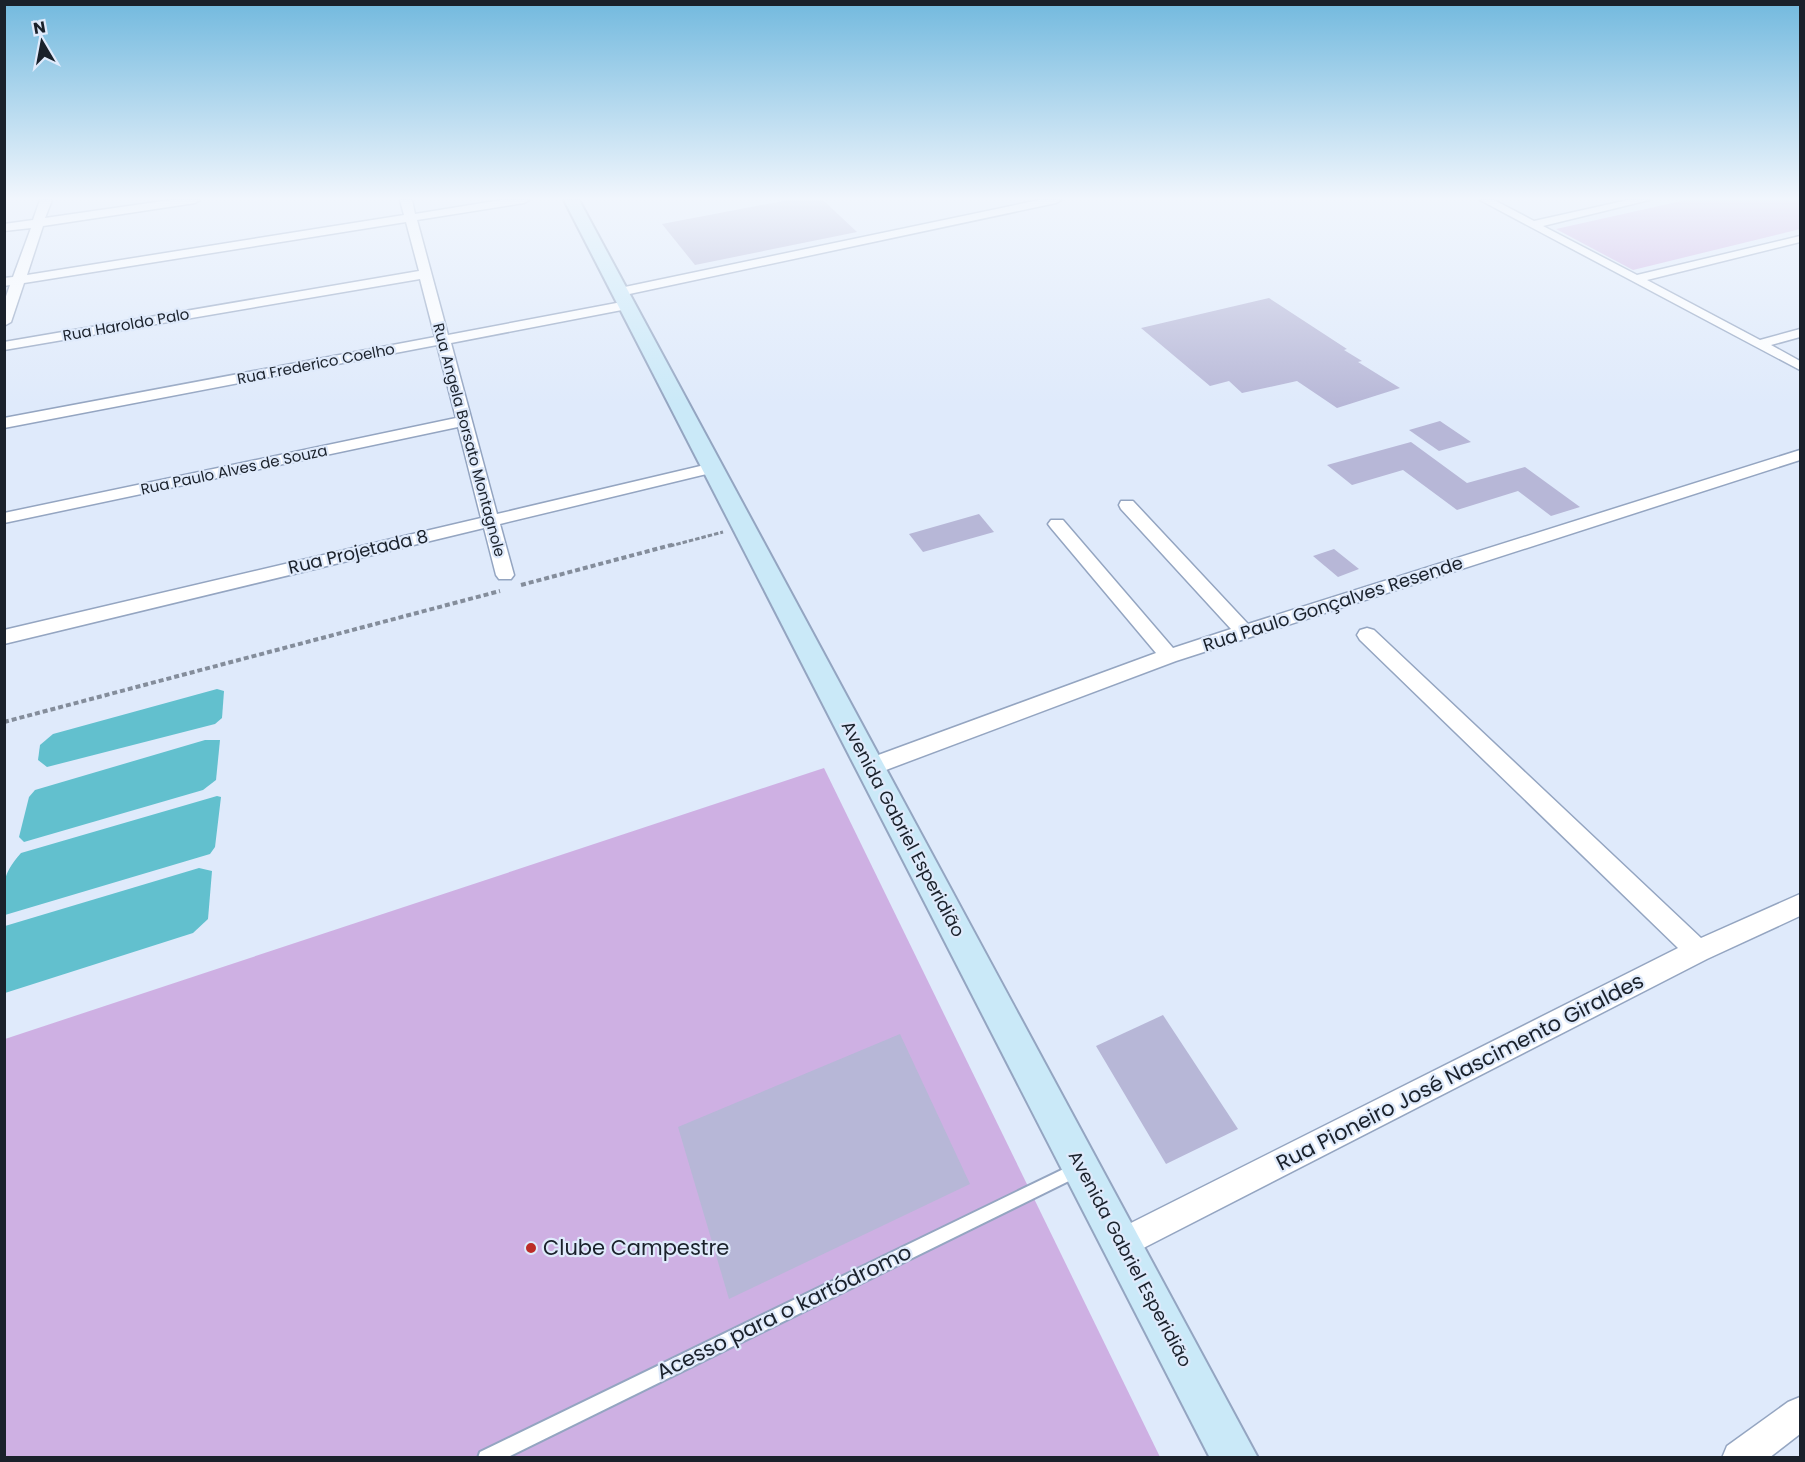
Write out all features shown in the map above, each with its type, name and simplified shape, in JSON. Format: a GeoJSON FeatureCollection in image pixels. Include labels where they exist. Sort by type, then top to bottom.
{"type":"FeatureCollection","features":[{"type":"Feature","properties":{"kind":"main road","name":"Avenida Gabriel Esperidião"},"geometry":{"type":"LineString","coordinates":[[607,268],[1235,1458]]}},
{"type":"Feature","properties":{"kind":"street"},"geometry":{"type":"LineString","coordinates":[[4,322],[23,268]]}},
{"type":"Feature","properties":{"kind":"street"},"geometry":{"type":"LineString","coordinates":[[4,282],[93,268]]}},
{"type":"Feature","properties":{"kind":"street","name":"Rua Angela Borsato Montagnole"},"geometry":{"type":"LineString","coordinates":[[424,268],[509,581]]}},
{"type":"Feature","properties":{"kind":"street","name":"Rua Frederico Coelho"},"geometry":{"type":"LineString","coordinates":[[4,423],[443,340],[758,268]]}},
{"type":"Feature","properties":{"kind":"street"},"geometry":{"type":"LineString","coordinates":[[1615,268],[1800,366]]}},
{"type":"Feature","properties":{"kind":"street"},"geometry":{"type":"LineString","coordinates":[[1636,279],[1680,268]]}},
{"type":"Feature","properties":{"kind":"street","name":"Rua Haroldo Palo"},"geometry":{"type":"LineString","coordinates":[[4,346],[425,274]]}},
{"type":"Feature","properties":{"kind":"street"},"geometry":{"type":"LineString","coordinates":[[1760,344],[1800,333]]}},
{"type":"Feature","properties":{"kind":"street","name":"Rua Paulo Alves de Souza"},"geometry":{"type":"LineString","coordinates":[[4,518],[464,421]]}},
{"type":"Feature","properties":{"kind":"street","name":"Rua Paulo Gonçalves Resende"},"geometry":{"type":"LineString","coordinates":[[870,767],[1169,656],[1800,455]]}},
{"type":"Feature","properties":{"kind":"street","name":"Rua Projetada 8"},"geometry":{"type":"LineString","coordinates":[[4,637],[712,468]]}},
{"type":"Feature","properties":{"kind":"street"},"geometry":{"type":"LineString","coordinates":[[1127,505],[1244,632]]}},
{"type":"Feature","properties":{"kind":"street"},"geometry":{"type":"LineString","coordinates":[[1058,524],[1169,656]]}},
{"type":"Feature","properties":{"kind":"street"},"geometry":{"type":"LineString","coordinates":[[1367,635],[1698,951]]}},
{"type":"Feature","properties":{"kind":"street","name":"Rua Pioneiro José Nascimento Giraldes"},"geometry":{"type":"LineString","coordinates":[[1122,1244],[1698,951],[1800,905]]}},
{"type":"Feature","properties":{"kind":"street"},"geometry":{"type":"LineString","coordinates":[[1739,1458],[1800,1414]]}},
{"type":"Feature","properties":{"kind":"lane","name":"Acesso para o kartódromo"},"geometry":{"type":"LineString","coordinates":[[486,1458],[1082,1167]]}},
{"type":"Feature","properties":{"kind":"path"},"geometry":{"type":"LineString","coordinates":[[509,581],[743,526]]}},
{"type":"Feature","properties":{"kind":"path"},"geometry":{"type":"LineString","coordinates":[[4,722],[501,590]]}},
{"type":"Feature","properties":{"kind":"shaded area","name":"Clube Campestre"},"geometry":{"type":"Polygon","coordinates":[[[824,768],[1160,1457],[5,1458],[5,1039],[824,768]]]}},
{"type":"Feature","properties":{"kind":"water"},"geometry":{"type":"Polygon","coordinates":[[[217,689],[224,691],[222,718],[215,724],[47,767],[38,760],[40,745],[53,734],[217,689]]]}},
{"type":"Feature","properties":{"kind":"water"},"geometry":{"type":"Polygon","coordinates":[[[205,740],[220,740],[216,780],[203,790],[24,842],[19,837],[29,797],[35,790],[205,740]]]}},
{"type":"Feature","properties":{"kind":"water"},"geometry":{"type":"Polygon","coordinates":[[[217,796],[221,797],[215,847],[210,854],[5,915],[6,875],[21,853],[217,796]]]}},
{"type":"Feature","properties":{"kind":"water"},"geometry":{"type":"Polygon","coordinates":[[[199,868],[212,871],[208,919],[193,933],[5,993],[5,926],[199,868]]]}},
{"type":"Feature","properties":{"kind":"building"},"geometry":{"type":"Polygon","coordinates":[[[1269,298],[1347,349],[1344,350],[1362,361],[1358,362],[1400,388],[1337,408],[1297,381],[1242,393],[1229,381],[1210,386],[1141,328],[1269,298]]]}},
{"type":"Feature","properties":{"kind":"building"},"geometry":{"type":"Polygon","coordinates":[[[1440,421],[1471,442],[1439,451],[1409,430],[1440,421]]]}},
{"type":"Feature","properties":{"kind":"building"},"geometry":{"type":"Polygon","coordinates":[[[1411,442],[1467,483],[1525,467],[1580,507],[1551,516],[1518,491],[1457,510],[1403,470],[1352,485],[1327,465],[1411,442]]]}},
{"type":"Feature","properties":{"kind":"building"},"geometry":{"type":"Polygon","coordinates":[[[979,514],[994,532],[923,552],[909,534],[979,514]]]}},
{"type":"Feature","properties":{"kind":"building"},"geometry":{"type":"Polygon","coordinates":[[[1334,549],[1359,569],[1338,577],[1313,556],[1334,549]]]}},
{"type":"Feature","properties":{"kind":"building"},"geometry":{"type":"Polygon","coordinates":[[[1163,1015],[1238,1129],[1166,1164],[1096,1046],[1163,1015]]]}},
{"type":"Feature","properties":{"kind":"building"},"geometry":{"type":"Polygon","coordinates":[[[900,1034],[970,1184],[729,1299],[678,1127],[900,1034]]]}},
{"type":"Feature","properties":{"kind":"place","name":"Clube Campestre"},"geometry":{"type":"Point","coordinates":[531,1248]}}]}
